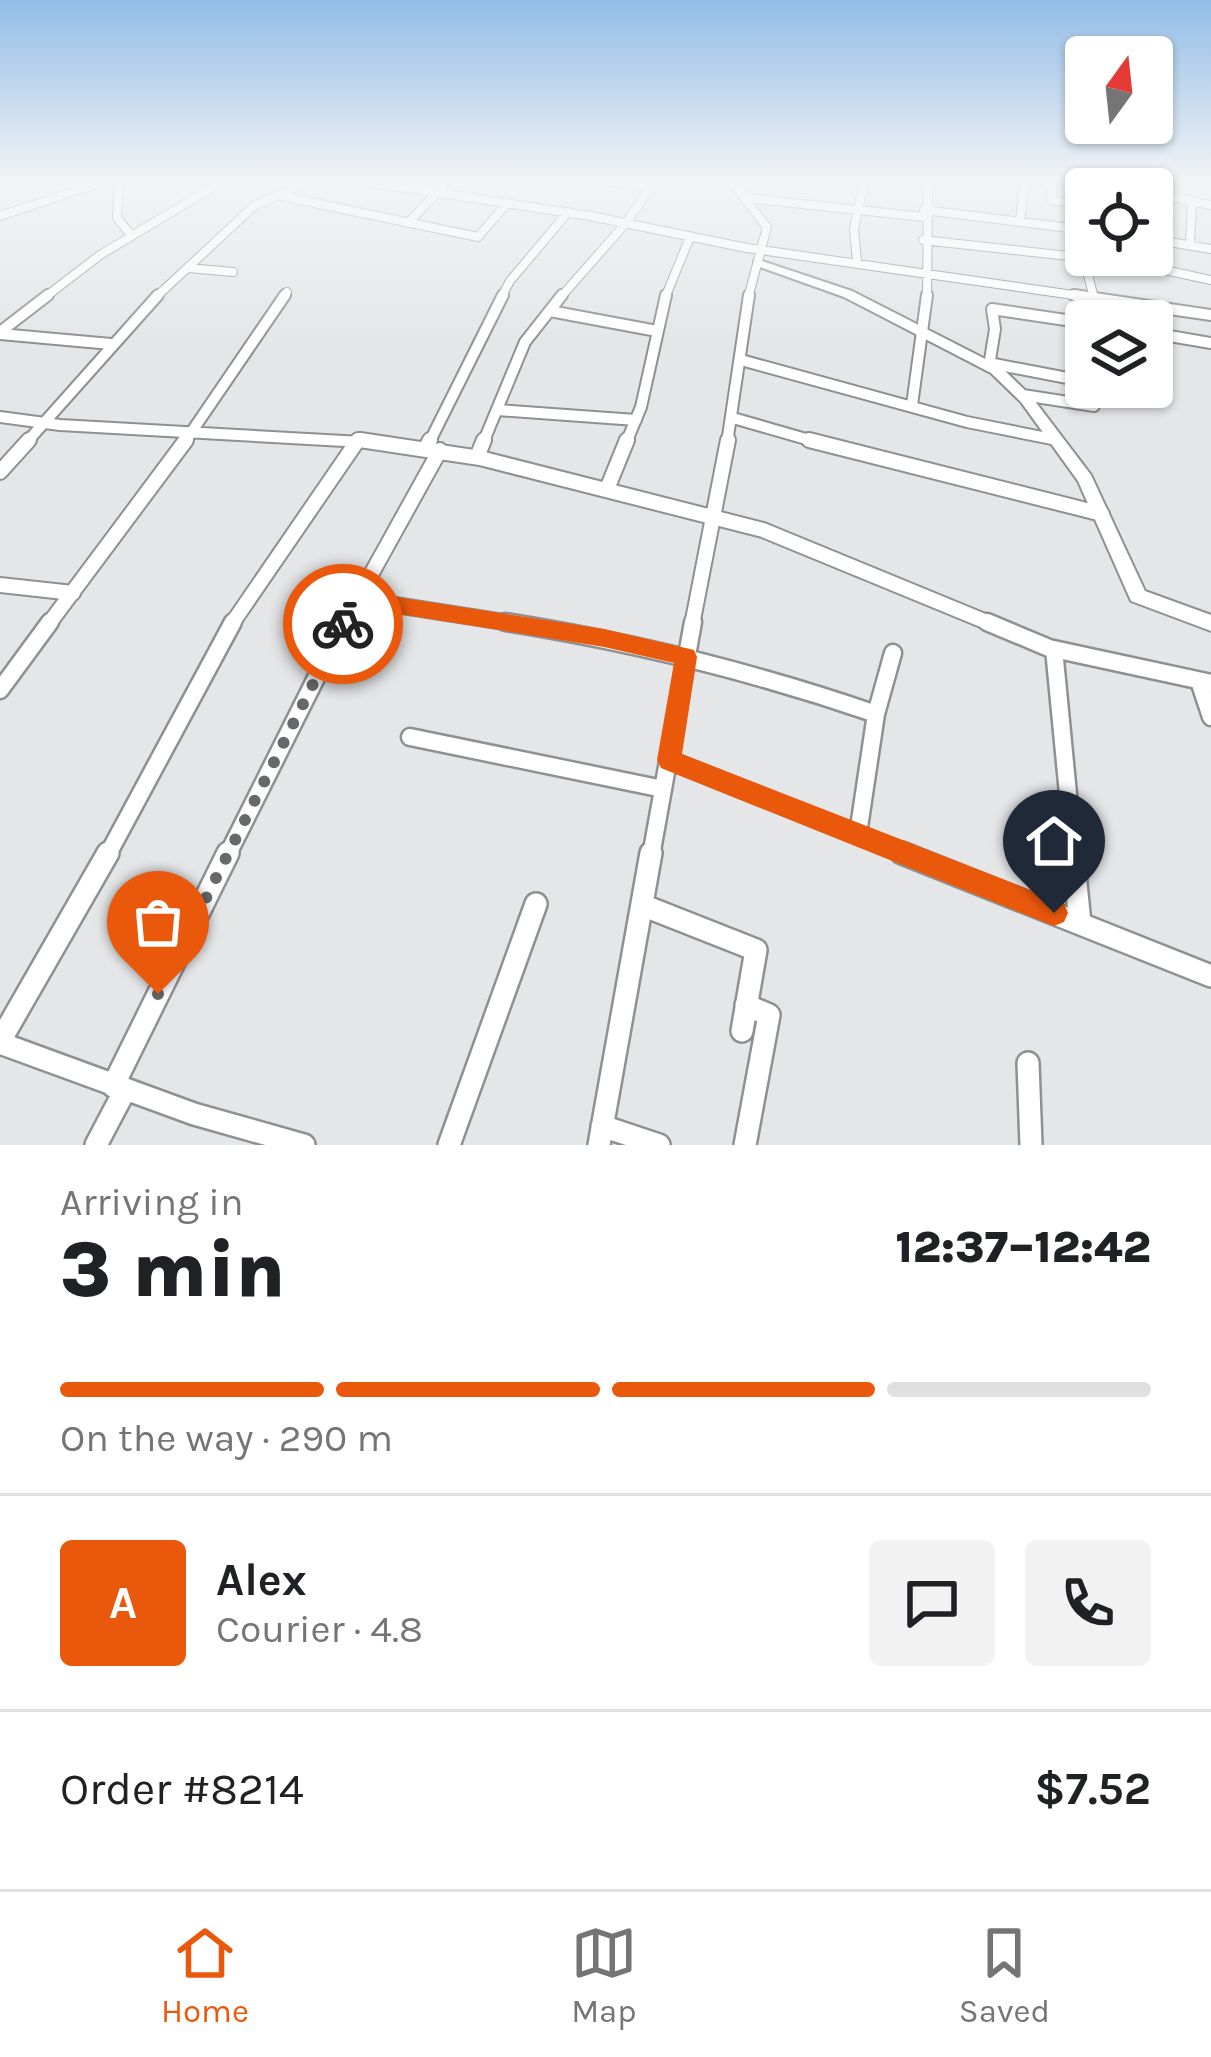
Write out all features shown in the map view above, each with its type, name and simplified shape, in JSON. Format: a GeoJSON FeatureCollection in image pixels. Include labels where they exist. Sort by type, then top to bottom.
{"type":"FeatureCollection","features":[{"type":"Feature","properties":{"kind":"street"},"geometry":{"type":"LineString","coordinates":[[0,333],[130,235]]}},
{"type":"Feature","properties":{"kind":"street"},"geometry":{"type":"LineString","coordinates":[[0,472],[111,344],[221,235]]}},
{"type":"Feature","properties":{"kind":"street"},"geometry":{"type":"LineString","coordinates":[[96,1145],[119,1088],[433,449],[510,281],[548,235]]}},
{"type":"Feature","properties":{"kind":"street"},"geometry":{"type":"LineString","coordinates":[[477,458],[514,361],[613,235]]}},
{"type":"Feature","properties":{"kind":"street"},"geometry":{"type":"LineString","coordinates":[[683,235],[760,256],[989,365],[1023,395],[1057,440],[1102,514],[1138,596],[1211,623]]}},
{"type":"Feature","properties":{"kind":"street"},"geometry":{"type":"LineString","coordinates":[[658,1145],[600,1136],[733,418],[746,306],[764,235]]}},
{"type":"Feature","properties":{"kind":"street"},"geometry":{"type":"LineString","coordinates":[[855,235],[857,262]]}},
{"type":"Feature","properties":{"kind":"street"},"geometry":{"type":"LineString","coordinates":[[912,405],[915,362],[924,332],[923,235]]}},
{"type":"Feature","properties":{"kind":"street"},"geometry":{"type":"LineString","coordinates":[[1190,235],[1190,245]]}},
{"type":"Feature","properties":{"kind":"street"},"geometry":{"type":"LineString","coordinates":[[607,489],[636,420],[668,289],[690,237]]}},
{"type":"Feature","properties":{"kind":"street"},"geometry":{"type":"LineString","coordinates":[[923,240],[1065,254]]}},
{"type":"Feature","properties":{"kind":"street"},"geometry":{"type":"LineString","coordinates":[[1173,242],[1211,249]]}},
{"type":"Feature","properties":{"kind":"street"},"geometry":{"type":"LineString","coordinates":[[760,256],[857,262],[1211,315]]}},
{"type":"Feature","properties":{"kind":"street"},"geometry":{"type":"LineString","coordinates":[[188,268],[233,272]]}},
{"type":"Feature","properties":{"kind":"street"},"geometry":{"type":"LineString","coordinates":[[1173,273],[1211,280]]}},
{"type":"Feature","properties":{"kind":"street"},"geometry":{"type":"LineString","coordinates":[[1088,276],[1094,298]]}},
{"type":"Feature","properties":{"kind":"street"},"geometry":{"type":"LineString","coordinates":[[0,690],[194,431],[287,292]]}},
{"type":"Feature","properties":{"kind":"street"},"geometry":{"type":"LineString","coordinates":[[989,365],[995,329],[992,309],[1065,320]]}},
{"type":"Feature","properties":{"kind":"street"},"geometry":{"type":"LineString","coordinates":[[550,310],[657,331]]}},
{"type":"Feature","properties":{"kind":"street"},"geometry":{"type":"LineString","coordinates":[[0,333],[111,344]]}},
{"type":"Feature","properties":{"kind":"street"},"geometry":{"type":"LineString","coordinates":[[1173,338],[1211,344]]}},
{"type":"Feature","properties":{"kind":"street"},"geometry":{"type":"LineString","coordinates":[[741,360],[967,422],[1057,440]]}},
{"type":"Feature","properties":{"kind":"street"},"geometry":{"type":"LineString","coordinates":[[989,365],[1065,377],[1060,360]]}},
{"type":"Feature","properties":{"kind":"street"},"geometry":{"type":"LineString","coordinates":[[1023,395],[1065,402]]}},
{"type":"Feature","properties":{"kind":"street"},"geometry":{"type":"LineString","coordinates":[[498,410],[636,420]]}},
{"type":"Feature","properties":{"kind":"street"},"geometry":{"type":"LineString","coordinates":[[0,417],[358,439],[433,449],[712,515],[763,530],[1054,649],[1205,682],[1211,717]]}},
{"type":"Feature","properties":{"kind":"street"},"geometry":{"type":"LineString","coordinates":[[733,418],[918,471],[1102,514]]}},
{"type":"Feature","properties":{"kind":"street"},"geometry":{"type":"LineString","coordinates":[[304,1145],[251,1138],[0,1042],[84,898],[230,627],[358,439]]}},
{"type":"Feature","properties":{"kind":"street"},"geometry":{"type":"LineString","coordinates":[[0,585],[73,593]]}},
{"type":"Feature","properties":{"kind":"street"},"geometry":{"type":"LineString","coordinates":[[357,599],[604,638],[770,677],[876,713]]}},
{"type":"Feature","properties":{"kind":"street"},"geometry":{"type":"LineString","coordinates":[[1054,649],[1080,923]]}},
{"type":"Feature","properties":{"kind":"street"},"geometry":{"type":"LineString","coordinates":[[858,834],[876,713],[893,652]]}},
{"type":"Feature","properties":{"kind":"street"},"geometry":{"type":"LineString","coordinates":[[410,737],[664,789]]}},
{"type":"Feature","properties":{"kind":"street"},"geometry":{"type":"LineString","coordinates":[[669,760],[1211,976]]}},
{"type":"Feature","properties":{"kind":"street"},"geometry":{"type":"LineString","coordinates":[[449,1145],[536,904]]}},
{"type":"Feature","properties":{"kind":"street"},"geometry":{"type":"LineString","coordinates":[[642,905],[756,950],[742,1030]]}},
{"type":"Feature","properties":{"kind":"street"},"geometry":{"type":"LineString","coordinates":[[745,1145],[769,1015],[746,1005]]}},
{"type":"Feature","properties":{"kind":"street"},"geometry":{"type":"LineString","coordinates":[[1028,1063],[1031,1145]]}},
{"type":"Feature","properties":{"kind":"way so far"},"geometry":{"type":"LineString","coordinates":[[158,994],[343,624]]}},
{"type":"Feature","properties":{"kind":"route"},"geometry":{"type":"LineString","coordinates":[[343,624],[357,599],[604,638],[686,657],[669,760],[1054,913]]}}]}
